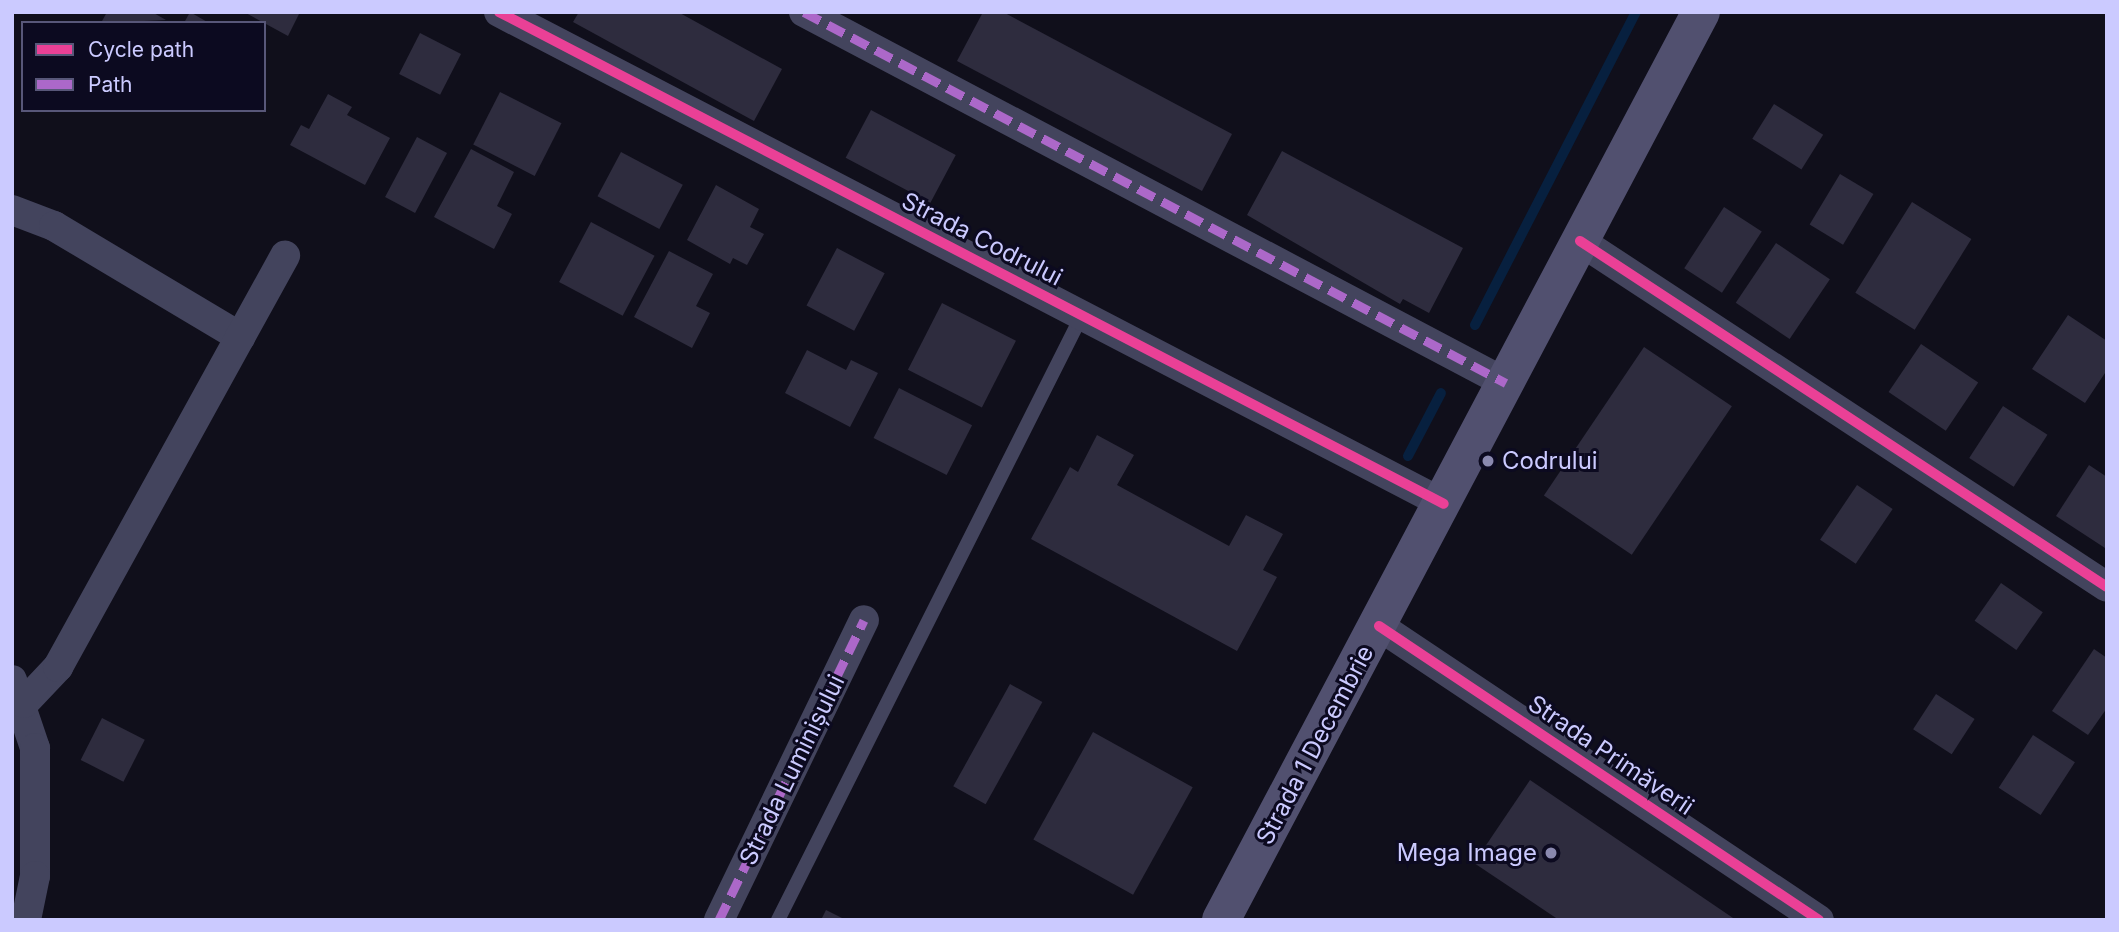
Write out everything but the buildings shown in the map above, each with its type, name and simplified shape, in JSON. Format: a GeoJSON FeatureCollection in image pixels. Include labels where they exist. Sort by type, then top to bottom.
{"type":"FeatureCollection","features":[{"type":"Feature","properties":{"kind":"main road","name":"Strada 1 Decembrie"},"geometry":{"type":"LineString","coordinates":[[1221,920],[1444,504],[1702,12]]}},
{"type":"Feature","properties":{"kind":"street","name":"Strada Codrului"},"geometry":{"type":"LineString","coordinates":[[499,12],[1444,504]]}},
{"type":"Feature","properties":{"kind":"street"},"geometry":{"type":"LineString","coordinates":[[804,12],[1506,383]]}},
{"type":"Feature","properties":{"kind":"street"},"geometry":{"type":"LineString","coordinates":[[12,210],[54,226],[240,337]]}},
{"type":"Feature","properties":{"kind":"street"},"geometry":{"type":"LineString","coordinates":[[1580,241],[2107,587]]}},
{"type":"Feature","properties":{"kind":"street"},"geometry":{"type":"LineString","coordinates":[[26,920],[38,808],[34,748],[18,692],[58,667],[285,256]]}},
{"type":"Feature","properties":{"kind":"street","name":"Strada Luminișului"},"geometry":{"type":"LineString","coordinates":[[719,920],[864,620]]}},
{"type":"Feature","properties":{"kind":"street","name":"Strada Primăverii"},"geometry":{"type":"LineString","coordinates":[[1379,626],[1819,920]]}},
{"type":"Feature","properties":{"kind":"lane"},"geometry":{"type":"LineString","coordinates":[[778,920],[1082,315]]}},
{"type":"Feature","properties":{"kind":"waterway"},"geometry":{"type":"LineString","coordinates":[[1475,325],[1636,12]]}},
{"type":"Feature","properties":{"kind":"waterway"},"geometry":{"type":"LineString","coordinates":[[1408,456],[1441,393]]}},
{"type":"Feature","properties":{"kind":"marked path"},"geometry":{"type":"LineString","coordinates":[[804,12],[1506,383]]}},
{"type":"Feature","properties":{"kind":"marked path"},"geometry":{"type":"LineString","coordinates":[[719,920],[864,620]]}},
{"type":"Feature","properties":{"kind":"cycle path"},"geometry":{"type":"LineString","coordinates":[[499,12],[1444,504]]}},
{"type":"Feature","properties":{"kind":"cycle path"},"geometry":{"type":"LineString","coordinates":[[1580,241],[2107,587]]}},
{"type":"Feature","properties":{"kind":"cycle path"},"geometry":{"type":"LineString","coordinates":[[1379,626],[1819,920]]}},
{"type":"Feature","properties":{"kind":"place","name":"Codrului"},"geometry":{"type":"Point","coordinates":[1488,461]}},
{"type":"Feature","properties":{"kind":"place","name":"Mega Image"},"geometry":{"type":"Point","coordinates":[1551,853]}}]}
